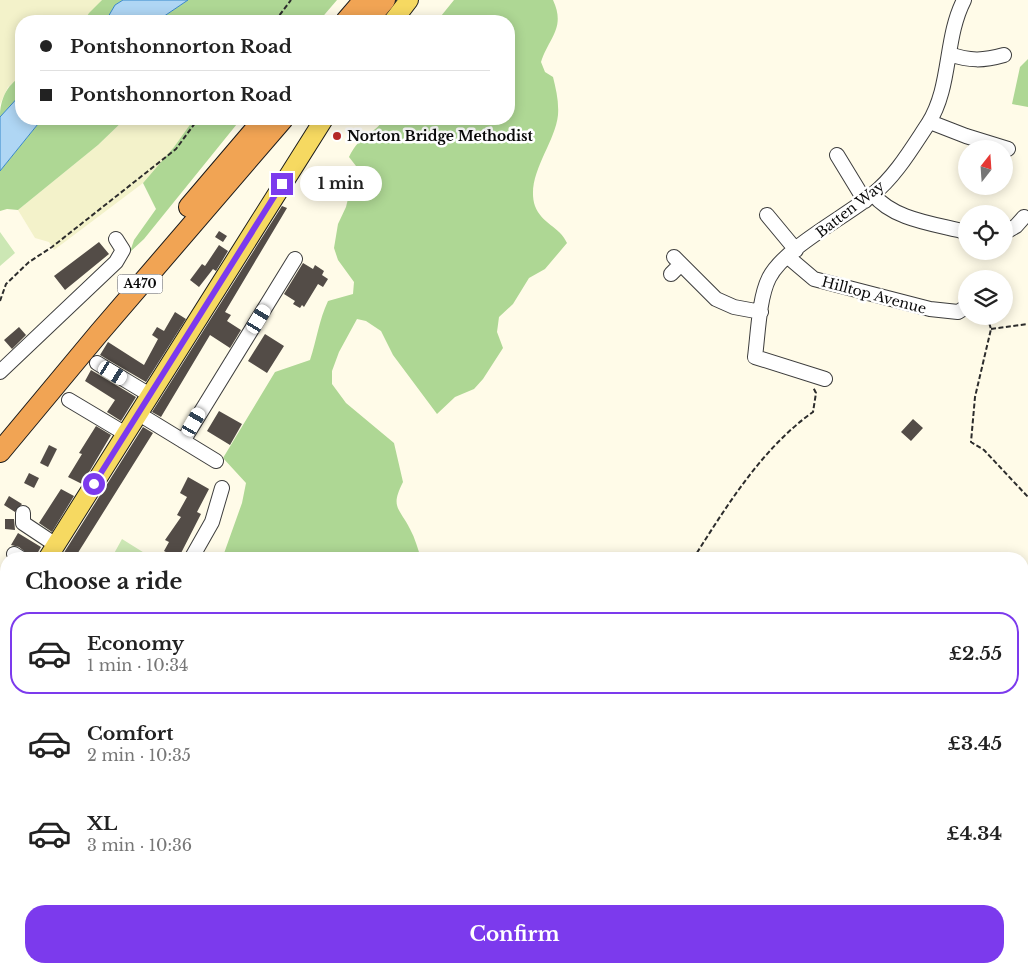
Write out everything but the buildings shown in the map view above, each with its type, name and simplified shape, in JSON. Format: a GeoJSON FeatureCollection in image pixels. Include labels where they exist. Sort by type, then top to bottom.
{"type":"FeatureCollection","features":[{"type":"Feature","properties":{"kind":"highway"},"geometry":{"type":"LineString","coordinates":[[351,15],[364,0]]}},
{"type":"Feature","properties":{"kind":"highway"},"geometry":{"type":"LineString","coordinates":[[373,15],[386,0]]}},
{"type":"Feature","properties":{"kind":"highway","name":"A470"},"geometry":{"type":"LineString","coordinates":[[0,432],[259,125]]}},
{"type":"Feature","properties":{"kind":"highway","name":"A470"},"geometry":{"type":"LineString","coordinates":[[0,452],[99,333],[278,125]]}},
{"type":"Feature","properties":{"kind":"main road"},"geometry":{"type":"LineString","coordinates":[[398,15],[409,0]]}},
{"type":"Feature","properties":{"kind":"main road"},"geometry":{"type":"LineString","coordinates":[[51,552],[320,125]]}},
{"type":"Feature","properties":{"kind":"street","name":"Batten Way"},"geometry":{"type":"LineString","coordinates":[[825,379],[755,356],[765,286],[773,270],[792,253],[869,197],[890,177],[930,122],[939,101],[950,54],[954,24],[964,0]]}},
{"type":"Feature","properties":{"kind":"street"},"geometry":{"type":"LineString","coordinates":[[950,54],[967,60],[984,61],[1004,55]]}},
{"type":"Feature","properties":{"kind":"street"},"geometry":{"type":"LineString","coordinates":[[930,122],[949,131],[978,140]]}},
{"type":"Feature","properties":{"kind":"street"},"geometry":{"type":"LineString","coordinates":[[837,155],[869,197],[891,211],[958,230]]}},
{"type":"Feature","properties":{"kind":"street","name":"Hilltop Avenue"},"geometry":{"type":"LineString","coordinates":[[767,215],[792,253],[814,279],[930,309],[958,312]]}},
{"type":"Feature","properties":{"kind":"street"},"geometry":{"type":"LineString","coordinates":[[1013,228],[1024,218]]}},
{"type":"Feature","properties":{"kind":"street"},"geometry":{"type":"LineString","coordinates":[[2,370],[116,262],[123,250],[116,239]]}},
{"type":"Feature","properties":{"kind":"street"},"geometry":{"type":"LineString","coordinates":[[183,441],[295,259]]}},
{"type":"Feature","properties":{"kind":"street"},"geometry":{"type":"LineString","coordinates":[[671,274],[678,260],[716,299],[734,307],[761,312]]}},
{"type":"Feature","properties":{"kind":"street"},"geometry":{"type":"LineString","coordinates":[[97,363],[150,395]]}},
{"type":"Feature","properties":{"kind":"street"},"geometry":{"type":"LineString","coordinates":[[68,400],[126,434]]}},
{"type":"Feature","properties":{"kind":"street"},"geometry":{"type":"LineString","coordinates":[[139,414],[216,461]]}},
{"type":"Feature","properties":{"kind":"street"},"geometry":{"type":"LineString","coordinates":[[195,552],[212,522],[222,488]]}},
{"type":"Feature","properties":{"kind":"street"},"geometry":{"type":"LineString","coordinates":[[23,513],[23,523],[51,552]]}},
{"type":"Feature","properties":{"kind":"path"},"geometry":{"type":"LineString","coordinates":[[280,15],[292,0]]}},
{"type":"Feature","properties":{"kind":"path"},"geometry":{"type":"LineString","coordinates":[[0,301],[6,284],[29,262],[52,247],[176,149],[194,125]]}},
{"type":"Feature","properties":{"kind":"path"},"geometry":{"type":"LineString","coordinates":[[991,329],[1028,324]]}},
{"type":"Feature","properties":{"kind":"path"},"geometry":{"type":"LineString","coordinates":[[990,325],[991,329],[975,397],[971,442],[984,450],[1028,497]]}},
{"type":"Feature","properties":{"kind":"path"},"geometry":{"type":"LineString","coordinates":[[697,552],[712,529],[772,450],[790,429],[813,412],[816,393],[812,382],[825,379]]}},
{"type":"Feature","properties":{"kind":"green space"},"geometry":{"type":"Polygon","coordinates":[[[0,0],[102,0],[89,15],[15,15],[15,82],[8,87],[0,104],[0,0]]]}},
{"type":"Feature","properties":{"kind":"green space"},"geometry":{"type":"Polygon","coordinates":[[[102,0],[123,0],[115,5],[109,15],[88,15],[102,0]]]}},
{"type":"Feature","properties":{"kind":"green space"},"geometry":{"type":"Polygon","coordinates":[[[188,0],[337,0],[324,15],[166,15],[188,0]]]}},
{"type":"Feature","properties":{"kind":"green space"},"geometry":{"type":"Polygon","coordinates":[[[454,0],[553,0],[557,10],[557,25],[541,62],[545,72],[553,77],[558,100],[558,115],[552,137],[537,172],[533,195],[538,212],[560,233],[567,243],[545,269],[529,278],[513,304],[499,317],[497,332],[503,348],[483,379],[474,389],[455,397],[437,414],[393,355],[381,331],[366,321],[357,319],[339,352],[332,371],[332,384],[346,403],[394,443],[403,482],[397,497],[398,507],[412,532],[419,552],[224,552],[242,503],[246,483],[223,458],[275,372],[310,360],[322,315],[328,301],[353,294],[354,282],[338,260],[334,248],[338,224],[346,207],[356,166],[349,157],[353,149],[379,125],[515,125],[515,15],[442,15],[454,0]]]}},
{"type":"Feature","properties":{"kind":"green space"},"geometry":{"type":"Polygon","coordinates":[[[1028,59],[1028,107],[1012,104],[1020,67],[1028,59]]]}},
{"type":"Feature","properties":{"kind":"green space"},"geometry":{"type":"Polygon","coordinates":[[[15,81],[15,101],[0,117],[1,105],[11,84],[15,81]]]}},
{"type":"Feature","properties":{"kind":"green space"},"geometry":{"type":"Polygon","coordinates":[[[37,125],[119,125],[98,145],[18,210],[7,209],[0,211],[0,171],[37,125]]]}},
{"type":"Feature","properties":{"kind":"green space"},"geometry":{"type":"Polygon","coordinates":[[[119,125],[190,125],[174,147],[143,183],[54,250],[49,242],[35,238],[18,210],[98,145],[119,125]]]}},
{"type":"Feature","properties":{"kind":"green space"},"geometry":{"type":"Polygon","coordinates":[[[190,125],[236,125],[144,239],[130,252],[134,240],[156,209],[143,183],[174,147],[190,125]]]}},
{"type":"Feature","properties":{"kind":"green space"},"geometry":{"type":"Polygon","coordinates":[[[0,232],[15,253],[0,266],[0,232]]]}},
{"type":"Feature","properties":{"kind":"green space"},"geometry":{"type":"Polygon","coordinates":[[[122,539],[143,552],[115,552],[122,539]]]}},
{"type":"Feature","properties":{"kind":"water"},"geometry":{"type":"Polygon","coordinates":[[[123,0],[188,0],[166,15],[109,15],[115,5],[123,0]]]}},
{"type":"Feature","properties":{"kind":"water"},"geometry":{"type":"Polygon","coordinates":[[[15,101],[15,125],[37,125],[0,171],[0,117],[15,101]]]}},
{"type":"Feature","properties":{"kind":"place","name":"Norton Bridge Methodist"},"geometry":{"type":"Point","coordinates":[337,136]}},
{"type":"Feature","properties":{"kind":"route"},"geometry":{"type":"LineString","coordinates":[[94,484],[282,184]]}}]}
